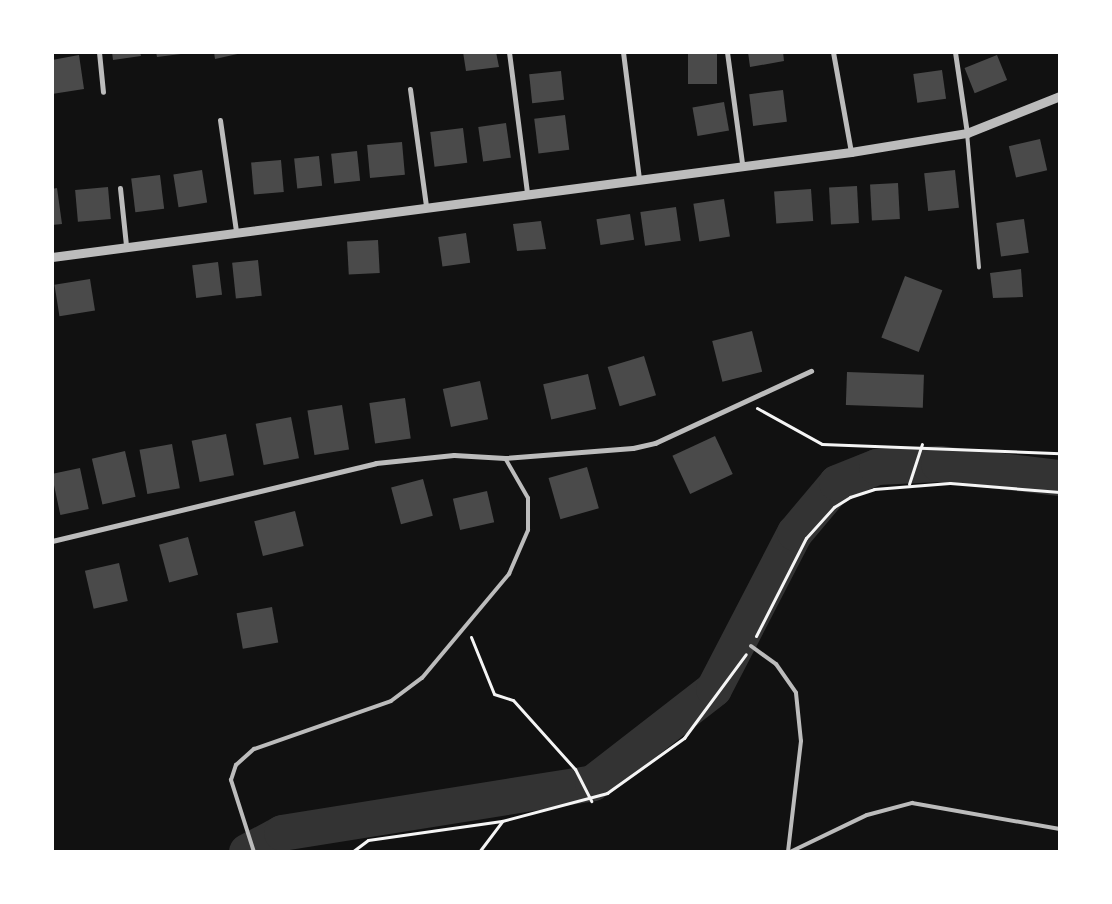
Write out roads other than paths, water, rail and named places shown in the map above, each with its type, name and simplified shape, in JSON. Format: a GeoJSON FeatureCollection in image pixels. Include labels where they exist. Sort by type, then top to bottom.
{"type":"FeatureCollection","features":[{"type":"Feature","properties":{"kind":"street"},"geometry":{"type":"LineString","coordinates":[[100,52],[103,92]]}},
{"type":"Feature","properties":{"kind":"street"},"geometry":{"type":"LineString","coordinates":[[510,52],[527,193]]}},
{"type":"Feature","properties":{"kind":"street"},"geometry":{"type":"LineString","coordinates":[[622,52],[639,178]]}},
{"type":"Feature","properties":{"kind":"street"},"geometry":{"type":"LineString","coordinates":[[728,52],[742,163]]}},
{"type":"Feature","properties":{"kind":"street"},"geometry":{"type":"LineString","coordinates":[[833,52],[851,152]]}},
{"type":"Feature","properties":{"kind":"street"},"geometry":{"type":"LineString","coordinates":[[955,52],[967,133]]}},
{"type":"Feature","properties":{"kind":"street"},"geometry":{"type":"LineString","coordinates":[[410,89],[426,206]]}},
{"type":"Feature","properties":{"kind":"street"},"geometry":{"type":"LineString","coordinates":[[52,258],[126,246],[742,163],[851,152],[967,133],[1060,96]]}},
{"type":"Feature","properties":{"kind":"street"},"geometry":{"type":"LineString","coordinates":[[220,120],[236,231]]}},
{"type":"Feature","properties":{"kind":"street"},"geometry":{"type":"LineString","coordinates":[[120,188],[126,246]]}},
{"type":"Feature","properties":{"kind":"street"},"geometry":{"type":"LineString","coordinates":[[52,541],[376,463],[454,455],[505,458],[633,448],[654,443],[811,371]]}},
{"type":"Feature","properties":{"kind":"lane"},"geometry":{"type":"LineString","coordinates":[[967,133],[979,267]]}},
{"type":"Feature","properties":{"kind":"lane"},"geometry":{"type":"LineString","coordinates":[[254,852],[232,780],[242,760],[254,749],[320,722],[391,700],[422,678],[509,574],[528,530],[528,498],[505,458]]}},
{"type":"Feature","properties":{"kind":"lane"},"geometry":{"type":"LineString","coordinates":[[751,646],[776,664],[796,693],[801,741],[789,852]]}},
{"type":"Feature","properties":{"kind":"lane"},"geometry":{"type":"LineString","coordinates":[[789,852],[867,815],[912,803],[1060,829]]}},
{"type":"Feature","properties":{"kind":"waterway"},"geometry":{"type":"LineString","coordinates":[[247,852],[282,833],[593,783],[714,689],[795,533],[837,483],[877,467],[939,464],[1060,478]]}}]}
